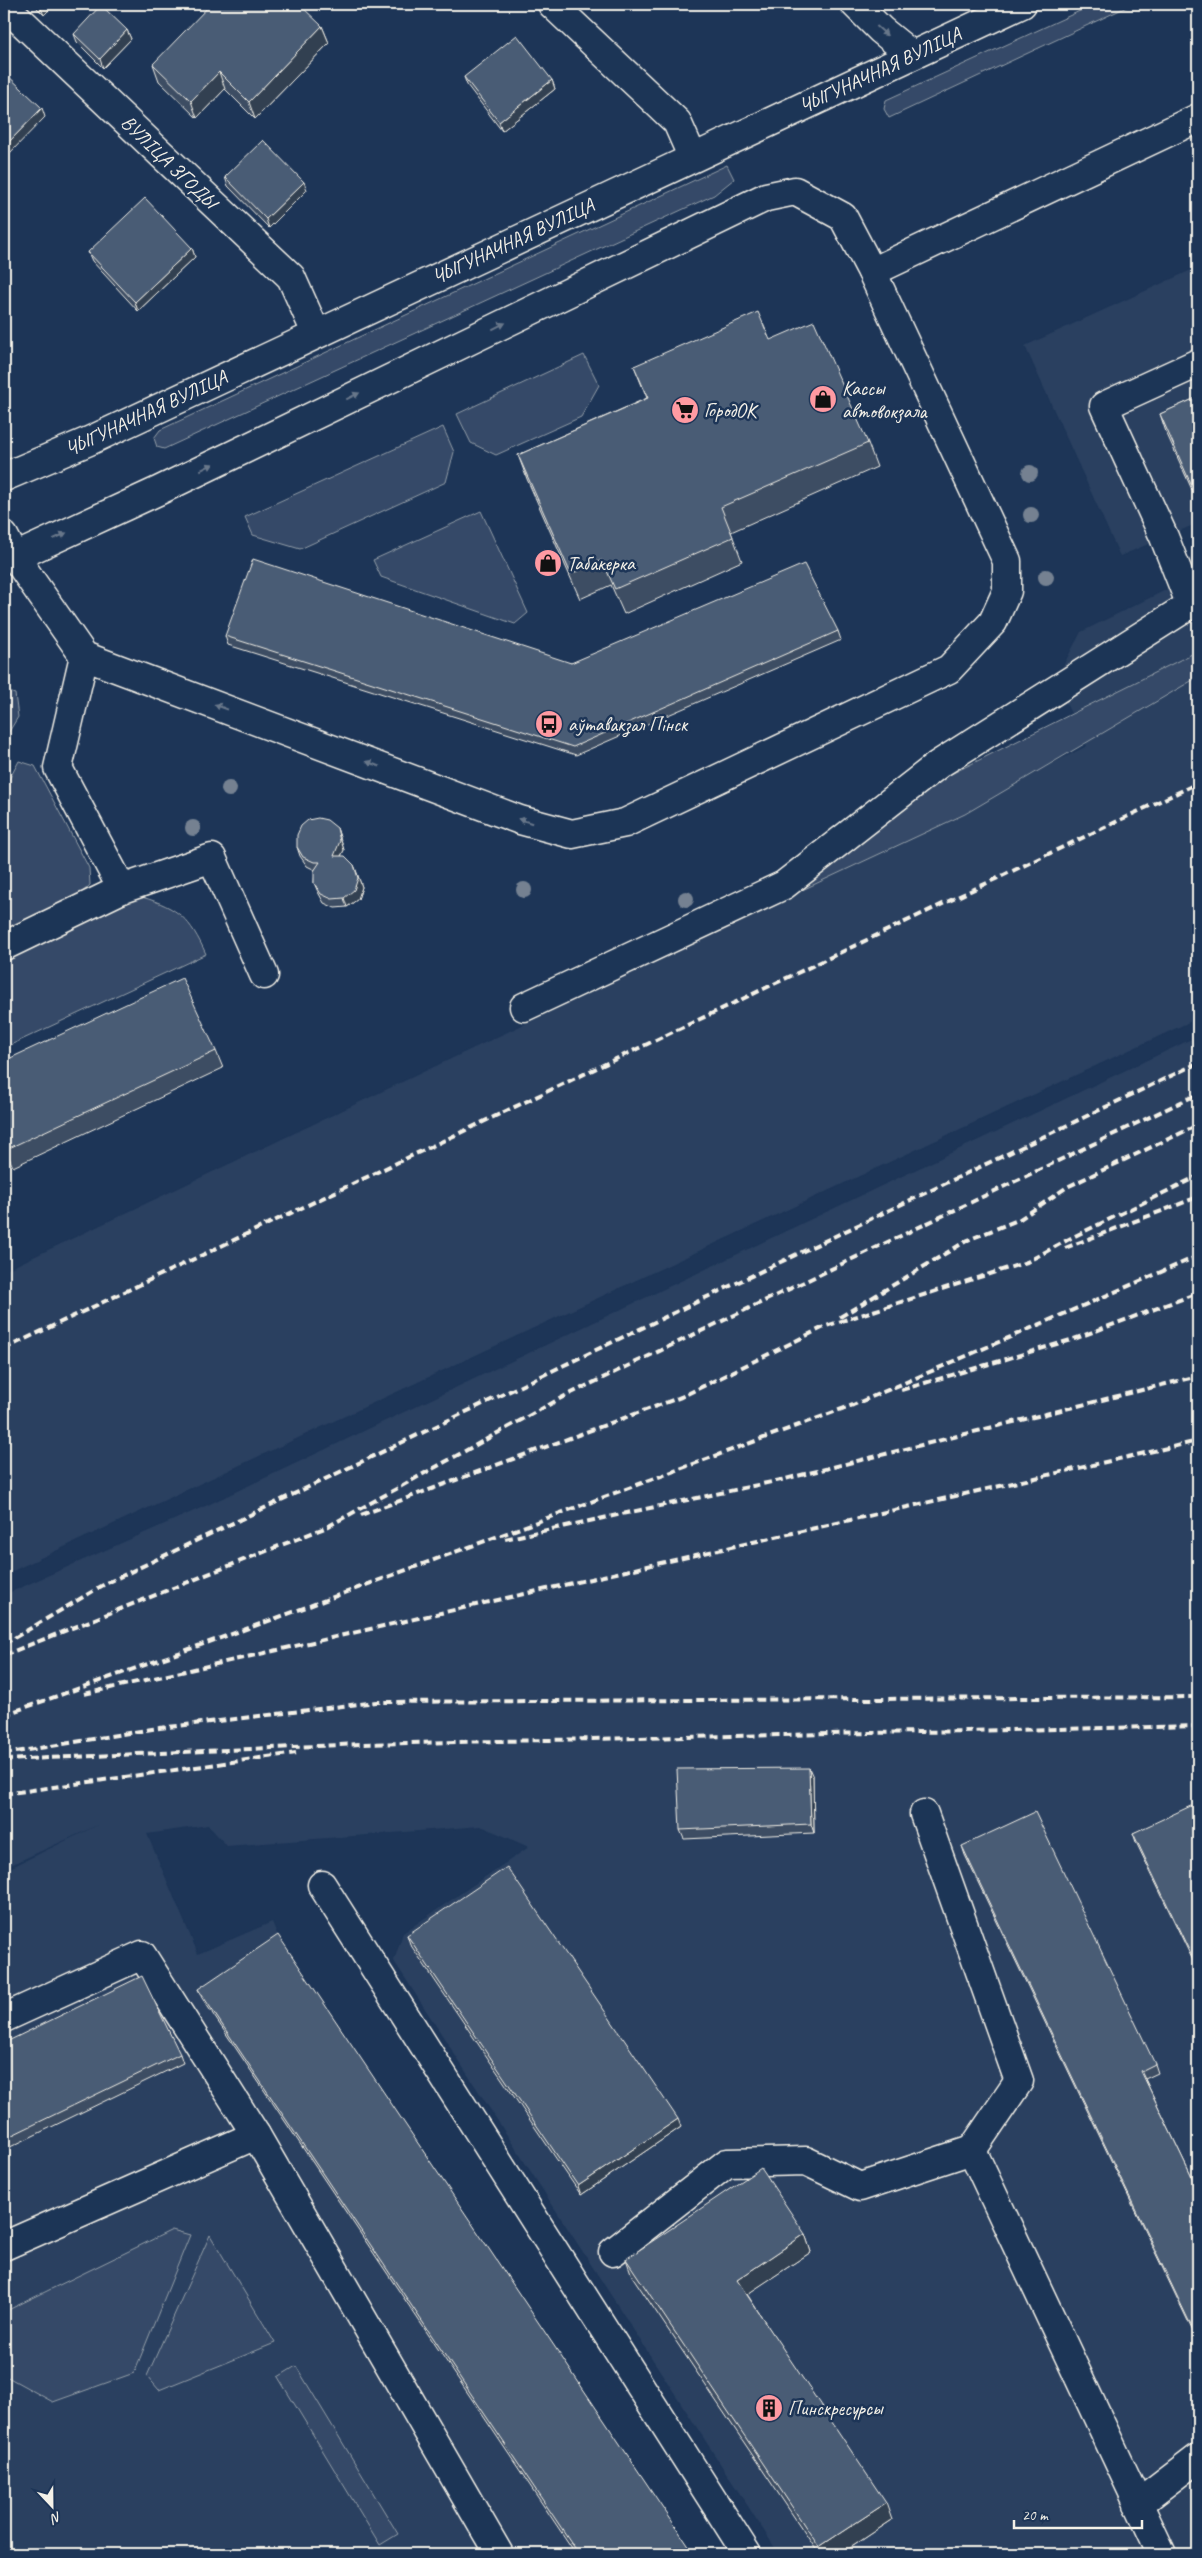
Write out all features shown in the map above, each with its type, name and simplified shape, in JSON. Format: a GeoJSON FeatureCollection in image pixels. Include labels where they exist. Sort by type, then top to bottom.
{"type":"FeatureCollection","features":[{"type":"Feature","properties":{"kind":"street"},"geometry":{"type":"LineString","coordinates":[[552,4],[677,122],[692,156]]}},
{"type":"Feature","properties":{"kind":"street"},"geometry":{"type":"LineString","coordinates":[[856,4],[881,30],[912,55]]}},
{"type":"Feature","properties":{"kind":"street","name":"ЧЫГУНАЧНАЯ ВУЛІЦА"},"geometry":{"type":"LineString","coordinates":[[4,478],[89,441],[692,156],[1022,4]]}},
{"type":"Feature","properties":{"kind":"street","name":"ВУЛІЦА ЗГОДЫ"},"geometry":{"type":"LineString","coordinates":[[4,5],[290,277],[316,333]]}},
{"type":"Feature","properties":{"kind":"street"},"geometry":{"type":"LineString","coordinates":[[872,272],[1198,118]]}},
{"type":"Feature","properties":{"kind":"street"},"geometry":{"type":"LineString","coordinates":[[795,191],[843,217],[872,272],[1007,561],[1008,590],[993,622],[949,669],[624,823],[572,834],[520,820],[84,656],[10,546],[158,491],[766,197],[795,191]]}},
{"type":"Feature","properties":{"kind":"street"},"geometry":{"type":"LineString","coordinates":[[524,1007],[784,885],[938,764],[1194,601],[1104,406],[1198,363]]}},
{"type":"Feature","properties":{"kind":"street"},"geometry":{"type":"LineString","coordinates":[[84,656],[58,768],[122,889]]}},
{"type":"Feature","properties":{"kind":"street"},"geometry":{"type":"LineString","coordinates":[[4,946],[122,889],[212,858],[264,975]]}},
{"type":"Feature","properties":{"kind":"street"},"geometry":{"type":"LineString","coordinates":[[613,2252],[727,2163],[806,2161],[860,2188],[972,2150],[1019,2081],[924,1814]]}},
{"type":"Feature","properties":{"kind":"street"},"geometry":{"type":"LineString","coordinates":[[322,1885],[747,2554]]}},
{"type":"Feature","properties":{"kind":"street"},"geometry":{"type":"LineString","coordinates":[[4,2018],[142,1955],[256,2135],[499,2554]]}},
{"type":"Feature","properties":{"kind":"street"},"geometry":{"type":"LineString","coordinates":[[4,2246],[256,2135]]}},
{"type":"Feature","properties":{"kind":"street"},"geometry":{"type":"LineString","coordinates":[[972,2150],[1162,2554]]}},
{"type":"Feature","properties":{"kind":"street"},"geometry":{"type":"LineString","coordinates":[[1138,2504],[1198,2458]]}},
{"type":"Feature","properties":{"kind":"shaded area"},"geometry":{"type":"Polygon","coordinates":[[[1095,4],[1133,4],[889,118],[884,109],[886,100],[1095,4]]]}},
{"type":"Feature","properties":{"kind":"shaded area"},"geometry":{"type":"Polygon","coordinates":[[[727,165],[734,179],[714,195],[164,449],[157,447],[154,438],[160,430],[727,165]]]}},
{"type":"Feature","properties":{"kind":"shaded area"},"geometry":{"type":"Polygon","coordinates":[[[1198,267],[1198,523],[1120,556],[1025,346],[1198,267]]]}},
{"type":"Feature","properties":{"kind":"shaded area"},"geometry":{"type":"Polygon","coordinates":[[[584,355],[599,385],[581,417],[496,455],[471,443],[457,414],[584,355]]]}},
{"type":"Feature","properties":{"kind":"shaded area"},"geometry":{"type":"Polygon","coordinates":[[[443,427],[454,452],[446,482],[300,549],[253,535],[245,517],[443,427]]]}},
{"type":"Feature","properties":{"kind":"shaded area"},"geometry":{"type":"Polygon","coordinates":[[[481,511],[528,613],[515,624],[381,577],[373,560],[481,511]]]}},
{"type":"Feature","properties":{"kind":"shaded area"},"geometry":{"type":"Polygon","coordinates":[[[1198,574],[1198,1018],[4,1575],[4,1271],[712,935],[1087,746],[1055,681],[1081,632],[1198,574]]]}},
{"type":"Feature","properties":{"kind":"shaded area"},"geometry":{"type":"Polygon","coordinates":[[[1198,651],[1198,677],[965,814],[798,892],[929,785],[1198,651]]]}},
{"type":"Feature","properties":{"kind":"shaded area"},"geometry":{"type":"Polygon","coordinates":[[[4,690],[15,694],[18,717],[4,740],[4,690]]]}},
{"type":"Feature","properties":{"kind":"shaded area"},"geometry":{"type":"Polygon","coordinates":[[[19,761],[35,766],[89,868],[90,885],[78,896],[4,933],[4,789],[19,761]]]}},
{"type":"Feature","properties":{"kind":"shaded area"},"geometry":{"type":"Polygon","coordinates":[[[142,897],[155,901],[182,916],[194,932],[206,954],[4,1048],[4,961],[125,902],[142,897]]]}},
{"type":"Feature","properties":{"kind":"shaded area"},"geometry":{"type":"Polygon","coordinates":[[[1198,1036],[1198,2554],[779,2554],[394,1961],[403,1933],[529,1847],[481,1826],[227,1846],[208,1825],[147,1834],[198,1954],[272,1922],[281,1944],[691,2554],[4,2554],[4,1871],[100,1824],[4,1868],[4,1595],[210,1504],[1198,1036]]]}},
{"type":"Feature","properties":{"kind":"shaded area"},"geometry":{"type":"Polygon","coordinates":[[[172,2230],[190,2235],[134,2373],[53,2402],[4,2375],[4,2312],[172,2230]]]}},
{"type":"Feature","properties":{"kind":"shaded area"},"geometry":{"type":"Polygon","coordinates":[[[210,2235],[275,2343],[159,2390],[147,2376],[210,2235]]]}},
{"type":"Feature","properties":{"kind":"shaded area"},"geometry":{"type":"Polygon","coordinates":[[[296,2366],[398,2534],[380,2545],[278,2377],[296,2366]]]}},
{"type":"Feature","properties":{"kind":"building"},"geometry":{"type":"Polygon","coordinates":[[[211,4],[299,4],[322,26],[249,102],[219,72],[191,101],[153,64],[211,4]]]}},
{"type":"Feature","properties":{"kind":"building"},"geometry":{"type":"Polygon","coordinates":[[[101,5],[127,30],[100,59],[74,34],[101,5]]]}},
{"type":"Feature","properties":{"kind":"building"},"geometry":{"type":"Polygon","coordinates":[[[517,35],[552,80],[499,122],[464,77],[517,35]]]}},
{"type":"Feature","properties":{"kind":"building"},"geometry":{"type":"Polygon","coordinates":[[[4,72],[42,108],[4,147],[4,72]]]}},
{"type":"Feature","properties":{"kind":"building"},"geometry":{"type":"Polygon","coordinates":[[[263,140],[304,182],[266,219],[225,177],[263,140]]]}},
{"type":"Feature","properties":{"kind":"building"},"geometry":{"type":"Polygon","coordinates":[[[145,198],[192,248],[135,302],[88,252],[145,198]]]}},
{"type":"Feature","properties":{"kind":"building"},"geometry":{"type":"Polygon","coordinates":[[[758,312],[770,340],[814,321],[868,443],[721,507],[733,537],[615,589],[602,560],[571,574],[518,455],[648,398],[634,366],[758,312]]]}},
{"type":"Feature","properties":{"kind":"building"},"geometry":{"type":"Polygon","coordinates":[[[1198,397],[1198,500],[1160,414],[1198,397]]]}},
{"type":"Feature","properties":{"kind":"building"},"geometry":{"type":"Polygon","coordinates":[[[253,559],[571,663],[804,564],[838,631],[573,747],[225,636],[253,559]]]}},
{"type":"Feature","properties":{"kind":"building"},"geometry":{"type":"Polygon","coordinates":[[[318,818],[327,820],[337,828],[340,841],[334,856],[345,856],[354,865],[358,878],[354,890],[344,898],[332,899],[321,894],[314,883],[314,871],[320,862],[314,862],[303,857],[297,847],[297,835],[301,826],[308,820],[318,818]]]}},
{"type":"Feature","properties":{"kind":"building"},"geometry":{"type":"Polygon","coordinates":[[[182,978],[216,1051],[7,1149],[4,1143],[4,1061],[182,978]]]}},
{"type":"Feature","properties":{"kind":"building"},"geometry":{"type":"Polygon","coordinates":[[[809,1768],[811,1824],[680,1830],[677,1769],[809,1768]]]}},
{"type":"Feature","properties":{"kind":"building"},"geometry":{"type":"Polygon","coordinates":[[[1195,1804],[1198,1811],[1198,1969],[1133,1833],[1195,1804]]]}},
{"type":"Feature","properties":{"kind":"building"},"geometry":{"type":"Polygon","coordinates":[[[1035,1812],[1155,2064],[1141,2071],[1198,2190],[1198,2340],[962,1846],[1035,1812]]]}},
{"type":"Feature","properties":{"kind":"building"},"geometry":{"type":"Polygon","coordinates":[[[507,1867],[678,2119],[578,2186],[407,1935],[507,1867]]]}},
{"type":"Feature","properties":{"kind":"building"},"geometry":{"type":"Polygon","coordinates":[[[278,1935],[694,2554],[579,2554],[198,1989],[278,1935]]]}},
{"type":"Feature","properties":{"kind":"building"},"geometry":{"type":"Polygon","coordinates":[[[142,1976],[180,2054],[4,2139],[4,2043],[142,1976]]]}},
{"type":"Feature","properties":{"kind":"building","name":"Пинскресурсы"},"geometry":{"type":"Polygon","coordinates":[[[761,2168],[805,2234],[737,2280],[886,2503],[819,2547],[626,2259],[761,2168]]]}},
{"type":"Feature","properties":{"kind":"railway"},"geometry":{"type":"LineString","coordinates":[[4,1349],[1198,783]]}},
{"type":"Feature","properties":{"kind":"railway"},"geometry":{"type":"LineString","coordinates":[[4,1644],[105,1584],[1198,1063]]}},
{"type":"Feature","properties":{"kind":"railway"},"geometry":{"type":"LineString","coordinates":[[4,1655],[327,1527],[563,1397],[1198,1094]]}},
{"type":"Feature","properties":{"kind":"railway"},"geometry":{"type":"LineString","coordinates":[[840,1317],[968,1240],[1020,1219],[1067,1187],[1198,1125]]}},
{"type":"Feature","properties":{"kind":"railway"},"geometry":{"type":"LineString","coordinates":[[361,1515],[681,1397],[826,1326],[1027,1262],[1071,1238],[1198,1176]]}},
{"type":"Feature","properties":{"kind":"railway"},"geometry":{"type":"LineString","coordinates":[[1065,1248],[1198,1197]]}},
{"type":"Feature","properties":{"kind":"railway"},"geometry":{"type":"LineString","coordinates":[[4,1715],[274,1619],[853,1405],[1198,1256]]}},
{"type":"Feature","properties":{"kind":"railway"},"geometry":{"type":"LineString","coordinates":[[901,1390],[1074,1339],[1198,1293]]}},
{"type":"Feature","properties":{"kind":"railway"},"geometry":{"type":"LineString","coordinates":[[505,1539],[781,1480],[1198,1376]]}},
{"type":"Feature","properties":{"kind":"railway"},"geometry":{"type":"LineString","coordinates":[[84,1694],[1198,1441]]}},
{"type":"Feature","properties":{"kind":"railway"},"geometry":{"type":"LineString","coordinates":[[4,1754],[152,1729],[376,1702],[1198,1697]]}},
{"type":"Feature","properties":{"kind":"railway"},"geometry":{"type":"LineString","coordinates":[[4,1760],[361,1744],[1198,1726]]}},
{"type":"Feature","properties":{"kind":"railway"},"geometry":{"type":"LineString","coordinates":[[4,1794],[296,1753]]}},
{"type":"Feature","properties":{"kind":"place","name":"Кассы автовокзала"},"geometry":{"type":"Point","coordinates":[823,399]}},
{"type":"Feature","properties":{"kind":"place","name":"ГородОК"},"geometry":{"type":"Point","coordinates":[685,410]}},
{"type":"Feature","properties":{"kind":"place","name":"Табакерка"},"geometry":{"type":"Point","coordinates":[548,563]}},
{"type":"Feature","properties":{"kind":"place","name":"аўтавакзал Пінск"},"geometry":{"type":"Point","coordinates":[549,724]}},
{"type":"Feature","properties":{"kind":"place","name":"Пинскресурсы"},"geometry":{"type":"Point","coordinates":[769,2408]}}]}
